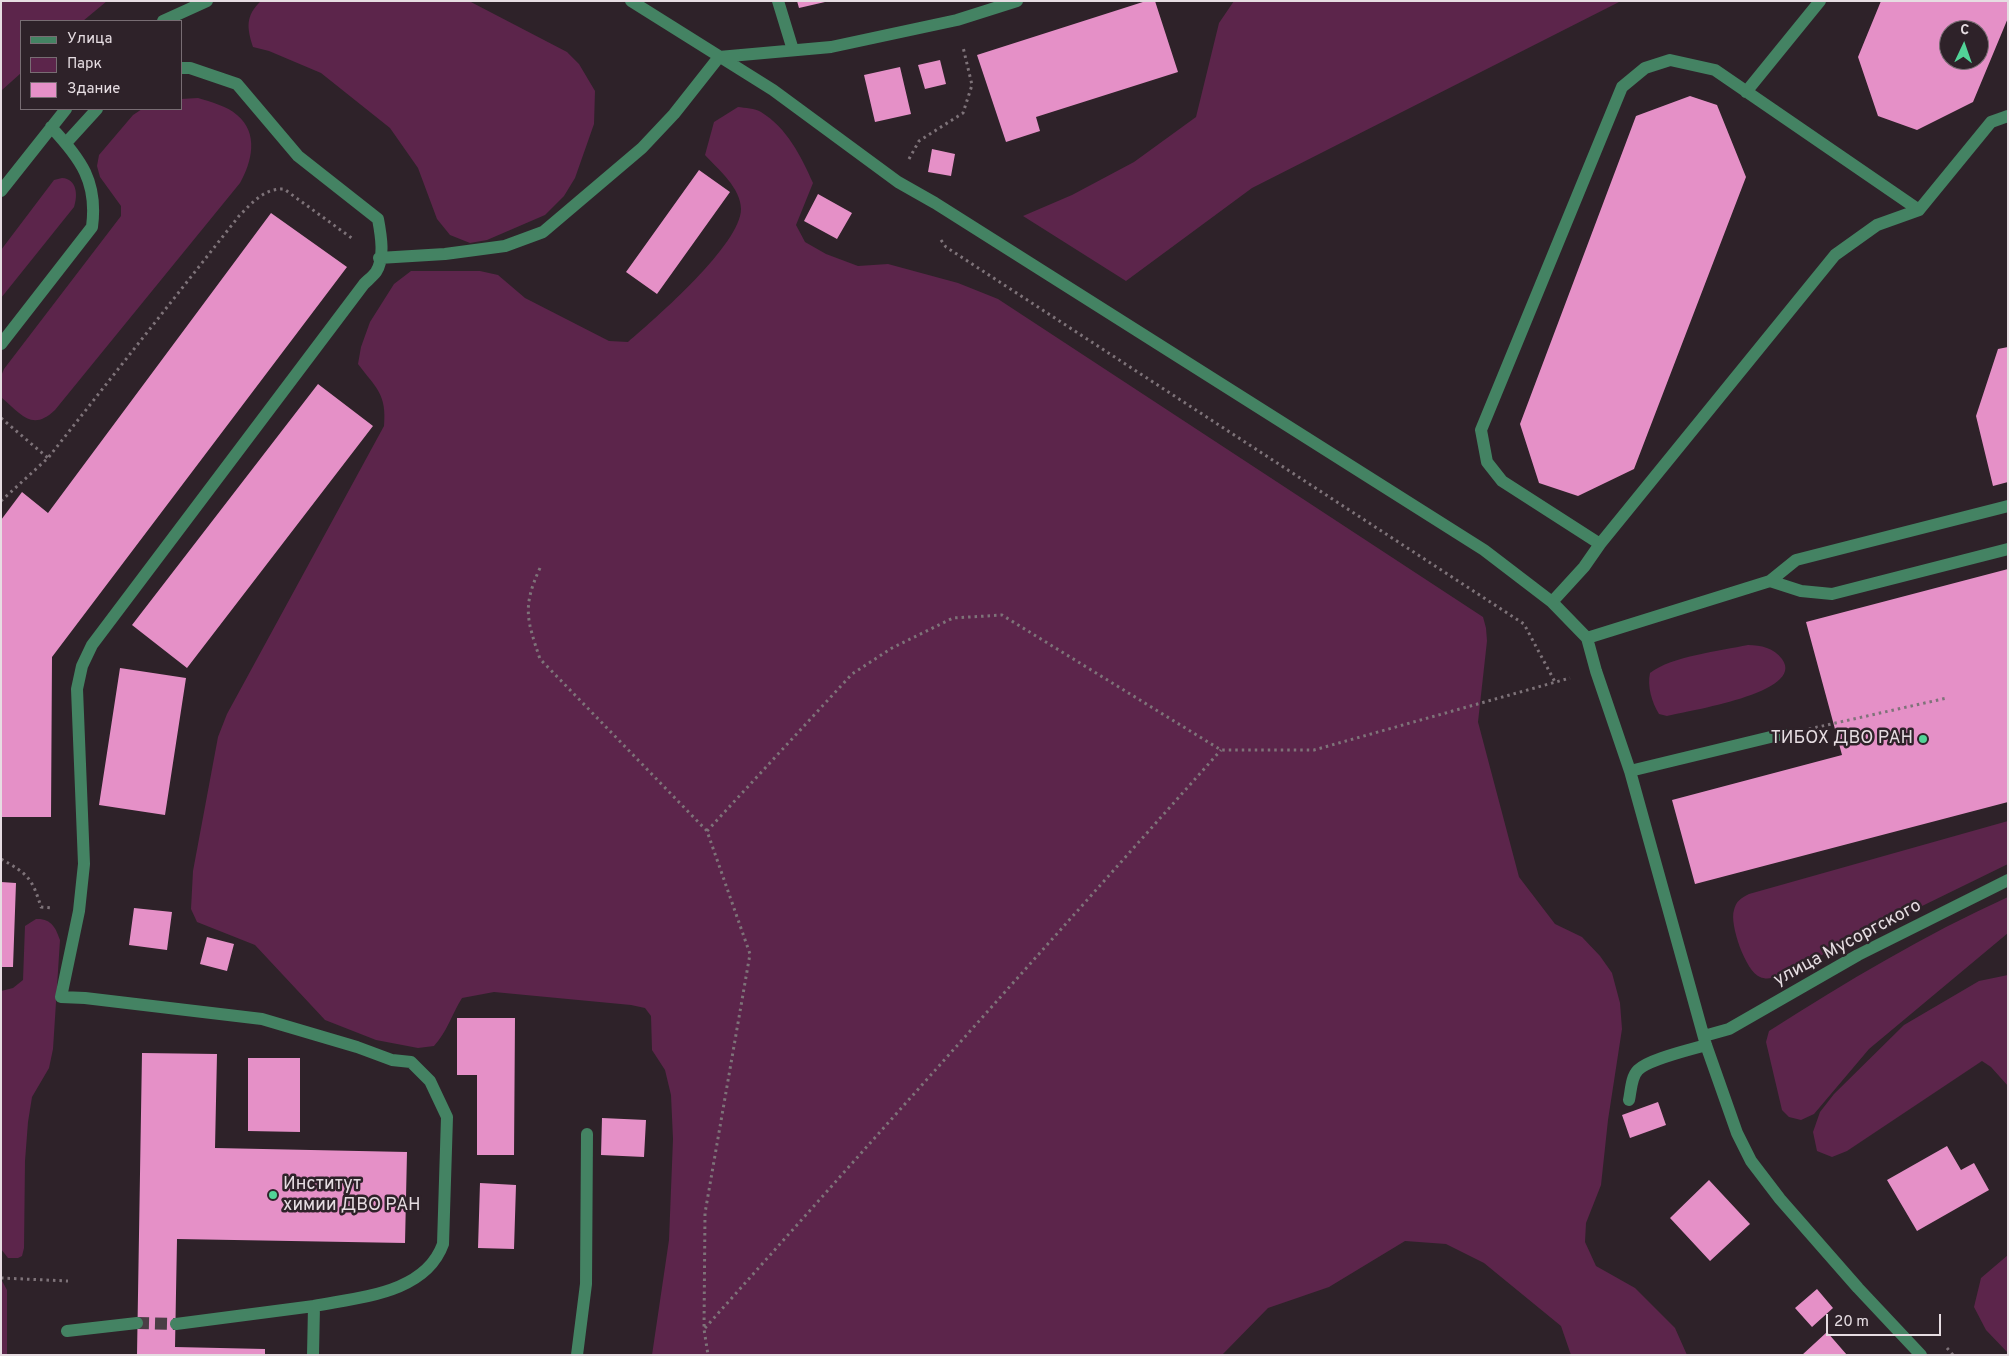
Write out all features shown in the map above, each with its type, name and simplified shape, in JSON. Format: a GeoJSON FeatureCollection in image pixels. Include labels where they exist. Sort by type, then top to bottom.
{"type":"FeatureCollection","features":[{"type":"Feature","properties":{"kind":"street"},"geometry":{"type":"LineString","coordinates":[[164,20],[207,1]]}},
{"type":"Feature","properties":{"kind":"street"},"geometry":{"type":"LineString","coordinates":[[632,1],[773,90],[898,182],[935,203],[1484,550],[1552,602],[1587,638],[1596,671],[1630,771],[1705,1041],[1734,1126],[1751,1161],[1780,1200],[1845,1274],[1921,1355]]}},
{"type":"Feature","properties":{"kind":"street"},"geometry":{"type":"LineString","coordinates":[[778,1],[793,50]]}},
{"type":"Feature","properties":{"kind":"street"},"geometry":{"type":"LineString","coordinates":[[380,258],[444,254],[505,246],[544,232],[642,148],[674,114],[719,57],[832,47],[958,20],[1017,1]]}},
{"type":"Feature","properties":{"kind":"street"},"geometry":{"type":"LineString","coordinates":[[1746,92],[1820,1]]}},
{"type":"Feature","properties":{"kind":"street"},"geometry":{"type":"LineString","coordinates":[[1600,544],[1502,481],[1487,462],[1481,430],[1622,87],[1645,68],[1670,60],[1715,70],[1919,210]]}},
{"type":"Feature","properties":{"kind":"street"},"geometry":{"type":"LineString","coordinates":[[176,1324],[314,1306],[390,1291],[407,1283],[438,1257],[443,1244],[447,1117],[430,1081],[411,1062],[392,1060],[357,1046],[262,1019],[85,998],[60,997],[79,910],[84,864],[77,689],[82,666],[92,645],[364,284],[376,271],[380,258],[381,240],[378,220],[298,156],[237,84],[190,68],[182,68]]}},
{"type":"Feature","properties":{"kind":"street"},"geometry":{"type":"LineString","coordinates":[[1,191],[65,110]]}},
{"type":"Feature","properties":{"kind":"street"},"geometry":{"type":"LineString","coordinates":[[66,143],[96,110]]}},
{"type":"Feature","properties":{"kind":"street"},"geometry":{"type":"LineString","coordinates":[[1552,602],[1584,567],[1600,544],[1836,255],[1878,225],[1919,210],[1992,122],[2008,116]]}},
{"type":"Feature","properties":{"kind":"street"},"geometry":{"type":"LineString","coordinates":[[1,344],[92,227],[95,206],[93,192],[86,171],[66,143],[51,127]]}},
{"type":"Feature","properties":{"kind":"street"},"geometry":{"type":"LineString","coordinates":[[1587,638],[1770,581],[1796,560],[2008,506]]}},
{"type":"Feature","properties":{"kind":"street"},"geometry":{"type":"LineString","coordinates":[[1770,581],[1801,591],[1832,594],[2008,549]]}},
{"type":"Feature","properties":{"kind":"street"},"geometry":{"type":"LineString","coordinates":[[1630,771],[1783,734]]}},
{"type":"Feature","properties":{"kind":"street","name":"улица Мусоргского"},"geometry":{"type":"LineString","coordinates":[[1630,1100],[1632,1081],[1639,1069],[1729,1029],[1858,955],[2008,880]]}},
{"type":"Feature","properties":{"kind":"street"},"geometry":{"type":"LineString","coordinates":[[577,1355],[586,1284],[587,1134]]}},
{"type":"Feature","properties":{"kind":"street"},"geometry":{"type":"LineString","coordinates":[[313,1355],[314,1306]]}},
{"type":"Feature","properties":{"kind":"street"},"geometry":{"type":"LineString","coordinates":[[67,1331],[138,1324]]}},
{"type":"Feature","properties":{"kind":"path"},"geometry":{"type":"LineString","coordinates":[[898,182],[919,141],[963,113],[972,86],[958,20]]}},
{"type":"Feature","properties":{"kind":"path"},"geometry":{"type":"LineString","coordinates":[[1,500],[48,458],[239,216],[256,199],[270,190],[284,189],[380,258]]}},
{"type":"Feature","properties":{"kind":"path"},"geometry":{"type":"LineString","coordinates":[[935,203],[937,234],[946,247],[1524,624],[1556,682]]}},
{"type":"Feature","properties":{"kind":"path"},"geometry":{"type":"LineString","coordinates":[[1,418],[48,458]]}},
{"type":"Feature","properties":{"kind":"path"},"geometry":{"type":"LineString","coordinates":[[540,568],[530,589],[528,606],[528,624],[540,659],[707,831],[750,954],[706,1213],[704,1329],[708,1355]]}},
{"type":"Feature","properties":{"kind":"path"},"geometry":{"type":"LineString","coordinates":[[707,831],[852,674],[892,648],[953,618],[1002,615],[1222,750],[1314,750],[1596,671]]}},
{"type":"Feature","properties":{"kind":"path"},"geometry":{"type":"LineString","coordinates":[[1834,723],[1947,698]]}},
{"type":"Feature","properties":{"kind":"path"},"geometry":{"type":"LineString","coordinates":[[704,1329],[1222,750]]}},
{"type":"Feature","properties":{"kind":"path"},"geometry":{"type":"LineString","coordinates":[[1,860],[21,870],[34,883],[41,907]]}},
{"type":"Feature","properties":{"kind":"path"},"geometry":{"type":"LineString","coordinates":[[1,1278],[68,1281]]}},
{"type":"Feature","properties":{"kind":"path"},"geometry":{"type":"LineString","coordinates":[[1941,1341],[1954,1355]]}},
{"type":"Feature","properties":{"kind":"green space"},"geometry":{"type":"Polygon","coordinates":[[[1,1],[107,1],[84,20],[20,20],[20,74],[2,90],[1,1]]]}},
{"type":"Feature","properties":{"kind":"green space"},"geometry":{"type":"Polygon","coordinates":[[[261,1],[469,1],[567,52],[579,64],[595,91],[594,124],[575,178],[564,196],[545,215],[487,240],[470,243],[450,235],[437,219],[418,168],[390,128],[321,73],[269,51],[253,47],[249,34],[249,22],[252,12],[261,1]]]}},
{"type":"Feature","properties":{"kind":"green space"},"geometry":{"type":"Polygon","coordinates":[[[1234,1],[1621,1],[1252,188],[1126,281],[1023,216],[1072,195],[1134,162],[1196,117],[1219,23],[1234,1]]]}},
{"type":"Feature","properties":{"kind":"green space"},"geometry":{"type":"Polygon","coordinates":[[[198,98],[219,105],[229,109],[244,122],[251,139],[251,148],[248,166],[244,175],[240,183],[55,410],[40,420],[27,418],[2,398],[1,376],[4,369],[121,216],[121,206],[100,177],[97,166],[99,155],[133,115],[140,110],[182,110],[182,99],[198,98]]]}},
{"type":"Feature","properties":{"kind":"green space"},"geometry":{"type":"Polygon","coordinates":[[[738,107],[750,108],[761,112],[786,134],[813,183],[796,225],[805,242],[826,254],[858,266],[888,264],[958,283],[998,299],[1483,617],[1487,641],[1478,722],[1519,877],[1555,924],[1582,937],[1600,956],[1612,973],[1620,1003],[1622,1029],[1608,1120],[1601,1185],[1586,1223],[1585,1242],[1596,1266],[1635,1288],[1675,1328],[1687,1355],[1571,1355],[1561,1326],[1484,1263],[1446,1244],[1405,1241],[1329,1287],[1268,1308],[1222,1355],[652,1355],[669,1240],[673,1139],[671,1095],[665,1070],[652,1050],[651,1016],[645,1008],[631,1005],[494,992],[462,998],[439,1041],[434,1046],[418,1048],[376,1040],[325,1020],[255,945],[197,922],[191,909],[193,871],[218,737],[227,714],[384,426],[382,399],[375,386],[358,364],[361,347],[370,322],[394,284],[411,271],[480,271],[498,275],[525,298],[609,341],[628,342],[695,280],[713,260],[737,224],[741,209],[737,194],[728,179],[705,155],[714,122],[738,107]]]}},
{"type":"Feature","properties":{"kind":"green space"},"geometry":{"type":"Polygon","coordinates":[[[62,178],[71,181],[75,188],[76,198],[74,207],[1,298],[1,250],[54,180],[62,178]]]}},
{"type":"Feature","properties":{"kind":"green space"},"geometry":{"type":"Polygon","coordinates":[[[1748,645],[1767,648],[1779,655],[1785,671],[1777,682],[1762,691],[1718,705],[1667,716],[1659,714],[1651,694],[1650,673],[1659,667],[1683,658],[1748,645]]]}},
{"type":"Feature","properties":{"kind":"green space"},"geometry":{"type":"Polygon","coordinates":[[[2008,821],[2008,864],[1777,976],[1770,978],[1760,977],[1749,966],[1744,957],[1736,936],[1733,917],[1736,904],[1746,895],[2008,821]]]}},
{"type":"Feature","properties":{"kind":"green space"},"geometry":{"type":"Polygon","coordinates":[[[2008,897],[2008,933],[1869,1049],[1814,1114],[1801,1120],[1789,1117],[1782,1110],[1766,1042],[1769,1031],[1886,960],[1946,927],[2008,897]]]}},
{"type":"Feature","properties":{"kind":"green space"},"geometry":{"type":"Polygon","coordinates":[[[36,919],[49,922],[57,932],[60,940],[53,1049],[49,1068],[32,1097],[28,1122],[25,1161],[24,1248],[22,1256],[8,1258],[1,1249],[1,991],[13,988],[23,980],[25,926],[36,919]]]}},
{"type":"Feature","properties":{"kind":"green space"},"geometry":{"type":"Polygon","coordinates":[[[2008,975],[2008,1086],[1991,1067],[1982,1061],[1847,1151],[1832,1157],[1817,1151],[1813,1132],[1820,1112],[1834,1094],[1904,1025],[1979,981],[2008,975]]]}},
{"type":"Feature","properties":{"kind":"green space"},"geometry":{"type":"Polygon","coordinates":[[[2008,1255],[2008,1353],[1986,1330],[1974,1307],[1981,1278],[2008,1255]]]}},
{"type":"Feature","properties":{"kind":"green space"},"geometry":{"type":"Polygon","coordinates":[[[1,1279],[7,1290],[7,1355],[1,1355],[1,1279]]]}},
{"type":"Feature","properties":{"kind":"building"},"geometry":{"type":"Polygon","coordinates":[[[797,1],[825,1],[825,2],[799,8],[797,1]]]}},
{"type":"Feature","properties":{"kind":"building"},"geometry":{"type":"Polygon","coordinates":[[[1146,1],[1155,1],[1178,72],[1036,117],[1040,131],[1006,142],[977,55],[1146,1]]]}},
{"type":"Feature","properties":{"kind":"building"},"geometry":{"type":"Polygon","coordinates":[[[1881,1],[2008,1],[2008,18],[1989,64],[1989,20],[1939,20],[1939,70],[1986,70],[1973,102],[1917,130],[1878,116],[1858,57],[1881,1]]]}},
{"type":"Feature","properties":{"kind":"building"},"geometry":{"type":"Polygon","coordinates":[[[940,60],[946,84],[925,89],[918,65],[940,60]]]}},
{"type":"Feature","properties":{"kind":"building"},"geometry":{"type":"Polygon","coordinates":[[[900,67],[911,114],[875,122],[864,75],[900,67]]]}},
{"type":"Feature","properties":{"kind":"building"},"geometry":{"type":"Polygon","coordinates":[[[1690,96],[1717,105],[1746,177],[1634,469],[1578,496],[1539,483],[1520,424],[1636,116],[1690,96]]]}},
{"type":"Feature","properties":{"kind":"building"},"geometry":{"type":"Polygon","coordinates":[[[932,149],[955,154],[951,176],[928,172],[932,149]]]}},
{"type":"Feature","properties":{"kind":"building"},"geometry":{"type":"Polygon","coordinates":[[[699,170],[730,192],[657,294],[626,272],[699,170]]]}},
{"type":"Feature","properties":{"kind":"building"},"geometry":{"type":"Polygon","coordinates":[[[818,194],[852,213],[837,239],[804,221],[818,194]]]}},
{"type":"Feature","properties":{"kind":"building"},"geometry":{"type":"Polygon","coordinates":[[[271,213],[347,267],[52,657],[51,817],[1,817],[1,520],[22,492],[48,513],[271,213]]]}},
{"type":"Feature","properties":{"kind":"building"},"geometry":{"type":"Polygon","coordinates":[[[2008,347],[2008,482],[1993,486],[1976,416],[1998,349],[2008,347]]]}},
{"type":"Feature","properties":{"kind":"building"},"geometry":{"type":"Polygon","coordinates":[[[318,384],[373,426],[187,668],[132,625],[318,384]]]}},
{"type":"Feature","properties":{"kind":"building","name":"ТИБОХ ДВО РАН"},"geometry":{"type":"Polygon","coordinates":[[[2008,569],[2008,802],[1695,884],[1672,800],[1842,755],[1806,622],[2008,569]]]}},
{"type":"Feature","properties":{"kind":"building"},"geometry":{"type":"Polygon","coordinates":[[[120,668],[186,678],[165,815],[99,805],[120,668]]]}},
{"type":"Feature","properties":{"kind":"building"},"geometry":{"type":"Polygon","coordinates":[[[1,882],[16,883],[13,967],[1,967],[1,882]]]}},
{"type":"Feature","properties":{"kind":"building"},"geometry":{"type":"Polygon","coordinates":[[[134,908],[172,912],[167,950],[129,945],[134,908]]]}},
{"type":"Feature","properties":{"kind":"building"},"geometry":{"type":"Polygon","coordinates":[[[207,937],[234,944],[227,971],[200,964],[207,937]]]}},
{"type":"Feature","properties":{"kind":"building"},"geometry":{"type":"Polygon","coordinates":[[[457,1018],[515,1018],[514,1155],[477,1155],[477,1075],[457,1075],[457,1018]]]}},
{"type":"Feature","properties":{"kind":"building","name":"Институт химии ДВО РАН"},"geometry":{"type":"Polygon","coordinates":[[[142,1053],[217,1054],[215,1148],[407,1152],[405,1243],[177,1239],[175,1347],[265,1349],[265,1355],[137,1355],[142,1053]]]}},
{"type":"Feature","properties":{"kind":"building"},"geometry":{"type":"Polygon","coordinates":[[[248,1058],[300,1058],[300,1132],[248,1131],[248,1058]]]}},
{"type":"Feature","properties":{"kind":"building"},"geometry":{"type":"Polygon","coordinates":[[[1658,1102],[1666,1125],[1630,1138],[1622,1115],[1658,1102]]]}},
{"type":"Feature","properties":{"kind":"building"},"geometry":{"type":"Polygon","coordinates":[[[602,1118],[646,1120],[644,1157],[601,1155],[602,1118]]]}},
{"type":"Feature","properties":{"kind":"building"},"geometry":{"type":"Polygon","coordinates":[[[1947,1146],[1961,1170],[1974,1163],[1989,1190],[1917,1231],[1887,1180],[1947,1146]]]}},
{"type":"Feature","properties":{"kind":"building"},"geometry":{"type":"Polygon","coordinates":[[[1709,1180],[1750,1224],[1710,1261],[1670,1218],[1709,1180]]]}},
{"type":"Feature","properties":{"kind":"building"},"geometry":{"type":"Polygon","coordinates":[[[480,1183],[516,1185],[514,1249],[478,1248],[480,1183]]]}},
{"type":"Feature","properties":{"kind":"building"},"geometry":{"type":"Polygon","coordinates":[[[1817,1289],[1833,1308],[1812,1327],[1795,1308],[1817,1289]]]}},
{"type":"Feature","properties":{"kind":"building"},"geometry":{"type":"Polygon","coordinates":[[[1827,1332],[1847,1355],[1802,1355],[1827,1332]]]}},
{"type":"Feature","properties":{"kind":"tunnel"},"geometry":{"type":"LineString","coordinates":[[137,1323],[176,1324]]}},
{"type":"Feature","properties":{"kind":"place","name":"ТИБОХ ДВО РАН"},"geometry":{"type":"Point","coordinates":[1923,739]}},
{"type":"Feature","properties":{"kind":"place","name":"Институт химии ДВО РАН"},"geometry":{"type":"Point","coordinates":[273,1195]}}]}
